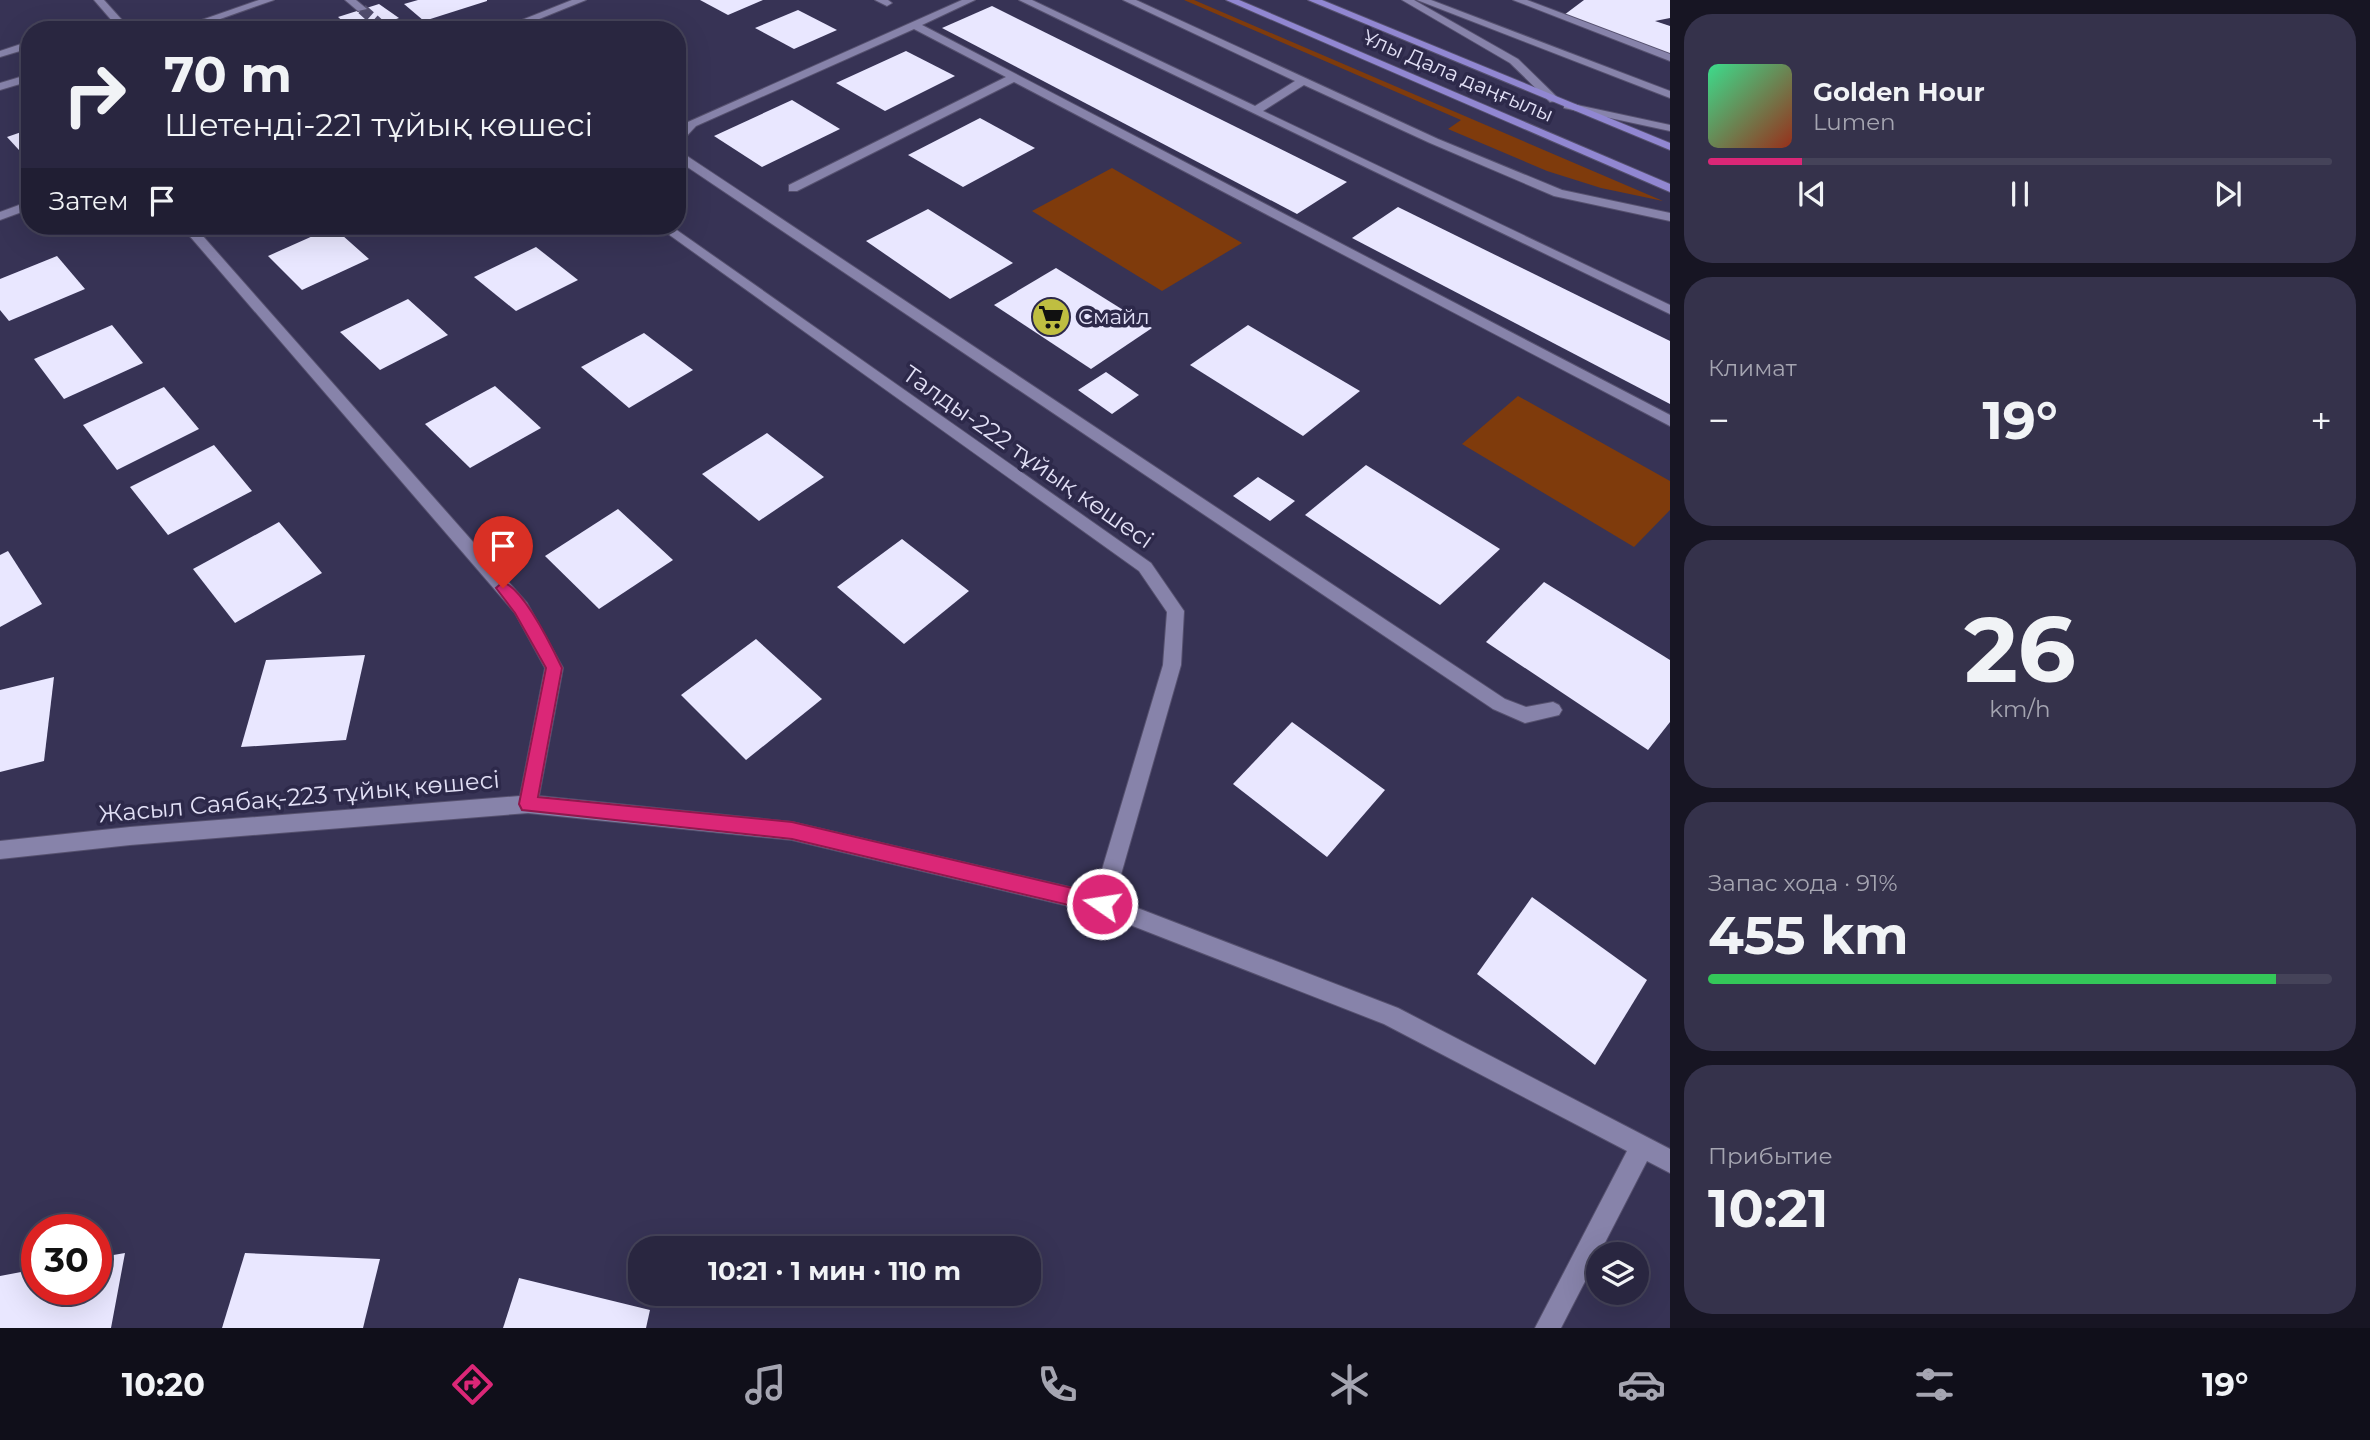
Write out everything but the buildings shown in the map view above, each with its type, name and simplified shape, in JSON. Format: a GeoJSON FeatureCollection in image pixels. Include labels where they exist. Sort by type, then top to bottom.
{"type":"FeatureCollection","features":[{"type":"Feature","properties":{"kind":"main road","name":"Ұлы Дала даңғылы"},"geometry":{"type":"LineString","coordinates":[[1231,0],[1670,188]]}},
{"type":"Feature","properties":{"kind":"main road","name":"Ұлы Дала даңғылы"},"geometry":{"type":"LineString","coordinates":[[1313,0],[1670,147]]}},
{"type":"Feature","properties":{"kind":"street"},"geometry":{"type":"LineString","coordinates":[[99,0],[118,21]]}},
{"type":"Feature","properties":{"kind":"street"},"geometry":{"type":"LineString","coordinates":[[206,21],[270,0]]}},
{"type":"Feature","properties":{"kind":"street"},"geometry":{"type":"LineString","coordinates":[[350,0],[362,9]]}},
{"type":"Feature","properties":{"kind":"street"},"geometry":{"type":"LineString","coordinates":[[526,21],[581,0]]}},
{"type":"Feature","properties":{"kind":"street"},"geometry":{"type":"LineString","coordinates":[[686,131],[692,124],[970,0]]}},
{"type":"Feature","properties":{"kind":"street"},"geometry":{"type":"LineString","coordinates":[[1024,0],[1670,310]]}},
{"type":"Feature","properties":{"kind":"street"},"geometry":{"type":"LineString","coordinates":[[1128,0],[1434,141],[1558,193],[1670,217]]}},
{"type":"Feature","properties":{"kind":"street"},"geometry":{"type":"LineString","coordinates":[[1407,0],[1514,61],[1554,100]]}},
{"type":"Feature","properties":{"kind":"street"},"geometry":{"type":"LineString","coordinates":[[1422,0],[1670,95]]}},
{"type":"Feature","properties":{"kind":"street"},"geometry":{"type":"LineString","coordinates":[[1518,0],[1670,58]]}},
{"type":"Feature","properties":{"kind":"street"},"geometry":{"type":"LineString","coordinates":[[914,24],[1670,421]]}},
{"type":"Feature","properties":{"kind":"street"},"geometry":{"type":"LineString","coordinates":[[0,54],[21,47]]}},
{"type":"Feature","properties":{"kind":"street"},"geometry":{"type":"LineString","coordinates":[[793,188],[1015,77]]}},
{"type":"Feature","properties":{"kind":"street"},"geometry":{"type":"LineString","coordinates":[[0,87],[21,80]]}},
{"type":"Feature","properties":{"kind":"street"},"geometry":{"type":"LineString","coordinates":[[1255,111],[1303,81]]}},
{"type":"Feature","properties":{"kind":"street"},"geometry":{"type":"LineString","coordinates":[[1568,106],[1670,128]]}},
{"type":"Feature","properties":{"kind":"street"},"geometry":{"type":"LineString","coordinates":[[686,161],[1499,704],[1525,715],[1553,710]]}},
{"type":"Feature","properties":{"kind":"street"},"geometry":{"type":"LineString","coordinates":[[0,216],[21,208]]}},
{"type":"Feature","properties":{"kind":"street"},"geometry":{"type":"LineString","coordinates":[[195,235],[521,608],[554,668],[528,804]]}},
{"type":"Feature","properties":{"kind":"street","name":"Талды-222 тұйық көшесі"},"geometry":{"type":"LineString","coordinates":[[676,235],[1145,567],[1176,611],[1172,665],[1102,904]]}},
{"type":"Feature","properties":{"kind":"street","name":"Жасыл Саябақ-223 тұйық көшесі"},"geometry":{"type":"LineString","coordinates":[[0,850],[130,836],[528,804],[792,831],[1102,904],[1390,1016],[1670,1161]]}},
{"type":"Feature","properties":{"kind":"street"},"geometry":{"type":"LineString","coordinates":[[1548,1328],[1642,1146]]}},
{"type":"Feature","properties":{"kind":"shaded area"},"geometry":{"type":"Polygon","coordinates":[[[1184,0],[1194,0],[1663,201],[1601,188],[1547,171],[1448,129],[1461,120],[1184,0]]]}},
{"type":"Feature","properties":{"kind":"shaded area"},"geometry":{"type":"Polygon","coordinates":[[[1112,168],[1242,243],[1162,291],[1032,211],[1112,168]]]}},
{"type":"Feature","properties":{"kind":"shaded area"},"geometry":{"type":"Polygon","coordinates":[[[1518,396],[1670,481],[1670,510],[1634,547],[1462,444],[1518,396]]]}},
{"type":"Feature","properties":{"kind":"tunnel"},"geometry":{"type":"LineString","coordinates":[[362,9],[376,21]]}},
{"type":"Feature","properties":{"kind":"place","name":"Смайл"},"geometry":{"type":"Point","coordinates":[1051,317]}},
{"type":"Feature","properties":{"kind":"route"},"geometry":{"type":"LineString","coordinates":[[503,588],[521,608],[554,668],[528,804],[792,831],[1102,904]]}}]}
